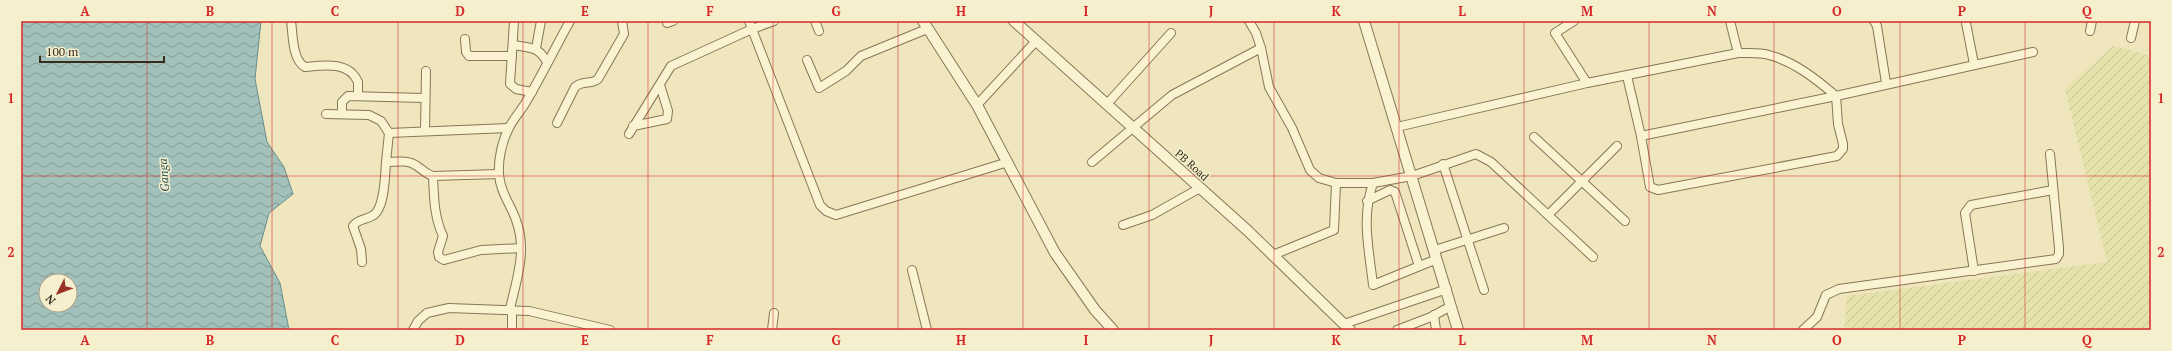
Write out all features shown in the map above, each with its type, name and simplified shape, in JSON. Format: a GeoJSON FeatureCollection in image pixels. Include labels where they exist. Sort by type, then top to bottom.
{"type":"FeatureCollection","features":[{"type":"Feature","properties":{"kind":"street"},"geometry":{"type":"LineString","coordinates":[[291,21],[297,59],[301,65],[305,67],[336,66],[346,68],[358,82],[358,96]]}},
{"type":"Feature","properties":{"kind":"street"},"geometry":{"type":"LineString","coordinates":[[514,21],[510,84],[516,89],[532,92]]}},
{"type":"Feature","properties":{"kind":"street"},"geometry":{"type":"LineString","coordinates":[[536,48],[542,21]]}},
{"type":"Feature","properties":{"kind":"street"},"geometry":{"type":"LineString","coordinates":[[512,330],[511,310],[520,267],[522,248],[520,230],[503,193],[499,174],[501,155],[508,128],[532,92],[570,21]]}},
{"type":"Feature","properties":{"kind":"street"},"geometry":{"type":"LineString","coordinates":[[557,123],[575,87],[579,84],[592,83],[598,79],[624,34],[622,21]]}},
{"type":"Feature","properties":{"kind":"street"},"geometry":{"type":"LineString","coordinates":[[629,134],[671,66],[750,25],[774,21]]}},
{"type":"Feature","properties":{"kind":"street"},"geometry":{"type":"LineString","coordinates":[[815,21],[819,31]]}},
{"type":"Feature","properties":{"kind":"street","name":"PB Road"},"geometry":{"type":"LineString","coordinates":[[1014,21],[1273,255],[1347,327]]}},
{"type":"Feature","properties":{"kind":"street"},"geometry":{"type":"LineString","coordinates":[[1249,21],[1261,48],[1269,87],[1292,128],[1310,170],[1319,178],[1336,183],[1373,183],[1412,176],[1465,156],[1480,155],[1491,162],[1593,257]]}},
{"type":"Feature","properties":{"kind":"street"},"geometry":{"type":"LineString","coordinates":[[1364,21],[1447,289],[1458,330]]}},
{"type":"Feature","properties":{"kind":"street"},"geometry":{"type":"LineString","coordinates":[[1574,21],[1555,33],[1587,83]]}},
{"type":"Feature","properties":{"kind":"street"},"geometry":{"type":"LineString","coordinates":[[1730,21],[1738,53]]}},
{"type":"Feature","properties":{"kind":"street"},"geometry":{"type":"LineString","coordinates":[[1874,21],[1877,26],[1886,83]]}},
{"type":"Feature","properties":{"kind":"street"},"geometry":{"type":"LineString","coordinates":[[2090,31],[2092,21]]}},
{"type":"Feature","properties":{"kind":"street"},"geometry":{"type":"LineString","coordinates":[[2131,38],[2135,21]]}},
{"type":"Feature","properties":{"kind":"street"},"geometry":{"type":"LineString","coordinates":[[1966,23],[1974,64]]}},
{"type":"Feature","properties":{"kind":"street"},"geometry":{"type":"LineString","coordinates":[[750,25],[820,205],[826,211],[836,215],[1008,162]]}},
{"type":"Feature","properties":{"kind":"street"},"geometry":{"type":"LineString","coordinates":[[807,60],[820,88],[846,71],[861,56],[925,25],[977,105],[1008,162],[1029,208],[1055,253],[1095,310],[1114,330]]}},
{"type":"Feature","properties":{"kind":"street"},"geometry":{"type":"LineString","coordinates":[[1107,104],[1171,32]]}},
{"type":"Feature","properties":{"kind":"street"},"geometry":{"type":"LineString","coordinates":[[465,39],[466,52],[469,56],[512,56]]}},
{"type":"Feature","properties":{"kind":"street"},"geometry":{"type":"LineString","coordinates":[[977,105],[1036,41]]}},
{"type":"Feature","properties":{"kind":"street"},"geometry":{"type":"LineString","coordinates":[[513,45],[536,48],[547,62]]}},
{"type":"Feature","properties":{"kind":"street"},"geometry":{"type":"LineString","coordinates":[[1092,162],[1172,95],[1261,48]]}},
{"type":"Feature","properties":{"kind":"street"},"geometry":{"type":"LineString","coordinates":[[1641,136],[1836,96],[1886,83],[2033,52]]}},
{"type":"Feature","properties":{"kind":"street"},"geometry":{"type":"LineString","coordinates":[[1397,127],[1587,83],[1738,53],[1769,55],[1799,68],[1818,80],[1836,96],[1838,124],[1843,149],[1837,156],[1658,190],[1650,187],[1641,136],[1627,76]]}},
{"type":"Feature","properties":{"kind":"street"},"geometry":{"type":"LineString","coordinates":[[425,131],[424,98],[426,71]]}},
{"type":"Feature","properties":{"kind":"street"},"geometry":{"type":"LineString","coordinates":[[633,126],[667,119],[668,111],[660,85]]}},
{"type":"Feature","properties":{"kind":"street"},"geometry":{"type":"LineString","coordinates":[[342,113],[341,104],[348,96],[424,98]]}},
{"type":"Feature","properties":{"kind":"street"},"geometry":{"type":"LineString","coordinates":[[326,114],[342,113],[376,117],[389,133],[380,208],[373,216],[360,220],[353,226],[361,249],[362,262]]}},
{"type":"Feature","properties":{"kind":"street"},"geometry":{"type":"LineString","coordinates":[[389,133],[508,128]]}},
{"type":"Feature","properties":{"kind":"street"},"geometry":{"type":"LineString","coordinates":[[1534,137],[1625,221]]}},
{"type":"Feature","properties":{"kind":"street"},"geometry":{"type":"LineString","coordinates":[[1548,215],[1617,146]]}},
{"type":"Feature","properties":{"kind":"street"},"geometry":{"type":"LineString","coordinates":[[1803,330],[1817,317],[1826,295],[1833,291],[2056,259],[2060,248],[2050,154]]}},
{"type":"Feature","properties":{"kind":"street"},"geometry":{"type":"LineString","coordinates":[[386,162],[407,162],[417,165],[425,173],[433,176],[499,174]]}},
{"type":"Feature","properties":{"kind":"street"},"geometry":{"type":"LineString","coordinates":[[1443,164],[1484,290]]}},
{"type":"Feature","properties":{"kind":"street"},"geometry":{"type":"LineString","coordinates":[[433,176],[438,226],[443,236],[437,254],[439,257],[444,260],[481,250],[522,248]]}},
{"type":"Feature","properties":{"kind":"street"},"geometry":{"type":"LineString","coordinates":[[1273,255],[1334,230],[1336,183]]}},
{"type":"Feature","properties":{"kind":"street"},"geometry":{"type":"LineString","coordinates":[[1373,183],[1367,201],[1366,216],[1373,285],[1419,266],[1436,254],[1467,239],[1504,228]]}},
{"type":"Feature","properties":{"kind":"street"},"geometry":{"type":"LineString","coordinates":[[1123,225],[1152,215],[1200,188]]}},
{"type":"Feature","properties":{"kind":"street"},"geometry":{"type":"LineString","coordinates":[[1367,201],[1390,190],[1395,192],[1419,266]]}},
{"type":"Feature","properties":{"kind":"street"},"geometry":{"type":"LineString","coordinates":[[1974,271],[1965,213],[1967,208],[1971,205],[2053,190]]}},
{"type":"Feature","properties":{"kind":"street"},"geometry":{"type":"LineString","coordinates":[[912,270],[927,330]]}},
{"type":"Feature","properties":{"kind":"street"},"geometry":{"type":"LineString","coordinates":[[1347,327],[1447,289]]}},
{"type":"Feature","properties":{"kind":"street"},"geometry":{"type":"LineString","coordinates":[[1397,330],[1434,315],[1451,306]]}},
{"type":"Feature","properties":{"kind":"street"},"geometry":{"type":"LineString","coordinates":[[414,330],[421,318],[432,311],[449,308],[529,311],[610,330]]}},
{"type":"Feature","properties":{"kind":"street"},"geometry":{"type":"LineString","coordinates":[[772,330],[774,313]]}},
{"type":"Feature","properties":{"kind":"street"},"geometry":{"type":"LineString","coordinates":[[1434,315],[1436,330]]}},
{"type":"Feature","properties":{"kind":"shaded area"},"geometry":{"type":"Polygon","coordinates":[[[2113,46],[2151,56],[2151,330],[1844,330],[1847,296],[2107,262],[2065,89],[2113,46]]]}},
{"type":"Feature","properties":{"kind":"water","name":"Ganga"},"geometry":{"type":"Polygon","coordinates":[[[21,21],[261,21],[255,79],[267,142],[284,167],[293,194],[269,213],[260,246],[280,283],[289,330],[21,330],[21,21]]]}}]}
